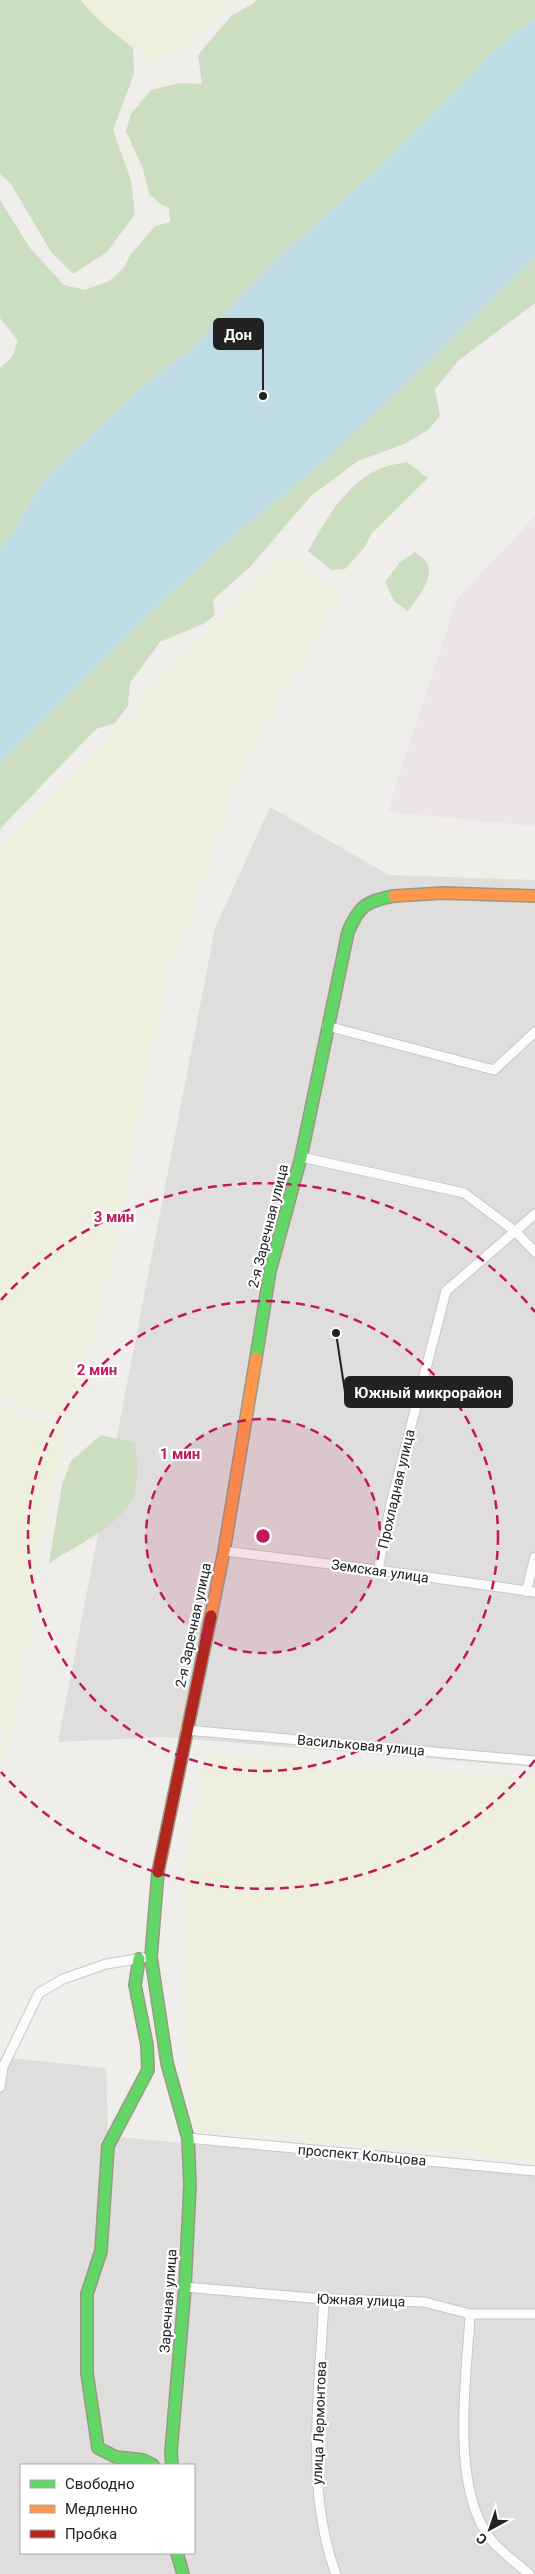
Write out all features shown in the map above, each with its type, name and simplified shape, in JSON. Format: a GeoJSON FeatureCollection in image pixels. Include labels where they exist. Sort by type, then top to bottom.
{"type":"FeatureCollection","features":[{"type":"Feature","properties":{"kind":"street","name":"2-я Заречная улица"},"geometry":{"type":"LineString","coordinates":[[145,1958],[157,1877],[224,1552],[270,1272],[301,1157],[348,932],[360,908],[381,898],[406,893],[535,896]]}},
{"type":"Feature","properties":{"kind":"street"},"geometry":{"type":"LineString","coordinates":[[327,1026],[494,1070],[535,1032]]}},
{"type":"Feature","properties":{"kind":"street"},"geometry":{"type":"LineString","coordinates":[[301,1157],[464,1193],[515,1231],[535,1252]]}},
{"type":"Feature","properties":{"kind":"street","name":"Прохладная улица"},"geometry":{"type":"LineString","coordinates":[[378,1570],[391,1503],[446,1291],[535,1214]]}},
{"type":"Feature","properties":{"kind":"street","name":"Земская улица"},"geometry":{"type":"LineString","coordinates":[[224,1552],[378,1570],[531,1592]]}},
{"type":"Feature","properties":{"kind":"street"},"geometry":{"type":"LineString","coordinates":[[531,1592],[535,1556]]}},
{"type":"Feature","properties":{"kind":"street","name":"Васильковая улица"},"geometry":{"type":"LineString","coordinates":[[186,1730],[535,1760]]}},
{"type":"Feature","properties":{"kind":"street"},"geometry":{"type":"LineString","coordinates":[[0,2087],[3,2067],[39,1994],[63,1979],[106,1964],[145,1958],[135,1985],[147,2045],[148,2070],[108,2146],[101,2251],[87,2294],[87,2373],[98,2448],[116,2457],[143,2460],[151,2464]]}},
{"type":"Feature","properties":{"kind":"street","name":"Заречная улица"},"geometry":{"type":"LineString","coordinates":[[145,1958],[167,2063],[188,2138],[190,2185],[185,2288],[171,2452],[172,2464]]}},
{"type":"Feature","properties":{"kind":"street","name":"проспект Кольцова"},"geometry":{"type":"LineString","coordinates":[[188,2138],[535,2171]]}},
{"type":"Feature","properties":{"kind":"street","name":"Южная улица"},"geometry":{"type":"LineString","coordinates":[[185,2288],[324,2299],[424,2302],[470,2314],[535,2314]]}},
{"type":"Feature","properties":{"kind":"street","name":"улица Лермонтова"},"geometry":{"type":"LineString","coordinates":[[324,2299],[316,2481],[325,2544],[336,2574]]}},
{"type":"Feature","properties":{"kind":"street"},"geometry":{"type":"LineString","coordinates":[[470,2314],[463,2444],[475,2510],[492,2541],[529,2574]]}},
{"type":"Feature","properties":{"kind":"street"},"geometry":{"type":"LineString","coordinates":[[177,2554],[183,2574]]}},
{"type":"Feature","properties":{"kind":"shaded area"},"geometry":{"type":"Polygon","coordinates":[[[535,516],[535,826],[387,812],[457,599],[535,516]]]}},
{"type":"Feature","properties":{"kind":"shaded area"},"geometry":{"type":"Polygon","coordinates":[[[270,807],[389,875],[535,880],[535,1767],[162,1737],[58,1742],[215,928],[270,807]]]}},
{"type":"Feature","properties":{"kind":"shaded area"},"geometry":{"type":"Polygon","coordinates":[[[0,2057],[106,2068],[108,2136],[535,2176],[535,2574],[0,2574],[0,2057]]]}},
{"type":"Feature","properties":{"kind":"green space"},"geometry":{"type":"Polygon","coordinates":[[[0,0],[80,0],[101,22],[133,48],[134,74],[113,130],[131,180],[135,214],[107,252],[73,274],[51,252],[11,184],[0,174],[0,0]]]}},
{"type":"Feature","properties":{"kind":"green space"},"geometry":{"type":"Polygon","coordinates":[[[80,0],[238,0],[172,59],[152,62],[101,22],[80,0]]]}},
{"type":"Feature","properties":{"kind":"green space"},"geometry":{"type":"Polygon","coordinates":[[[256,0],[535,0],[535,18],[502,43],[380,167],[276,259],[194,346],[142,387],[49,474],[0,549],[0,368],[12,357],[18,341],[0,318],[0,200],[30,248],[64,285],[85,290],[109,281],[123,269],[131,254],[155,226],[170,222],[169,208],[160,204],[149,194],[143,169],[126,131],[131,114],[151,90],[180,83],[202,84],[198,55],[231,16],[256,0]]]}},
{"type":"Feature","properties":{"kind":"green space"},"geometry":{"type":"Polygon","coordinates":[[[535,258],[535,303],[459,360],[435,389],[440,416],[428,430],[404,444],[358,461],[311,496],[250,567],[213,600],[215,615],[203,624],[160,642],[130,683],[128,706],[115,723],[96,729],[0,829],[0,762],[143,619],[535,258]]]}},
{"type":"Feature","properties":{"kind":"green space"},"geometry":{"type":"Polygon","coordinates":[[[407,462],[428,478],[372,533],[364,548],[345,569],[331,570],[308,551],[336,505],[354,485],[381,468],[407,462]]]}},
{"type":"Feature","properties":{"kind":"green space"},"geometry":{"type":"Polygon","coordinates":[[[415,552],[427,563],[429,575],[420,595],[408,611],[394,601],[385,582],[400,562],[415,552]]]}},
{"type":"Feature","properties":{"kind":"green space"},"geometry":{"type":"Polygon","coordinates":[[[284,553],[322,580],[345,589],[310,646],[236,784],[187,929],[172,964],[148,1069],[114,1255],[73,1419],[0,1399],[0,848],[284,553]]]}},
{"type":"Feature","properties":{"kind":"green space"},"geometry":{"type":"Polygon","coordinates":[[[0,1408],[56,1422],[67,1431],[68,1443],[57,1472],[46,1511],[30,1638],[6,1767],[1,1775],[0,1408]]]}},
{"type":"Feature","properties":{"kind":"green space"},"geometry":{"type":"Polygon","coordinates":[[[101,1435],[135,1443],[137,1483],[133,1498],[122,1513],[103,1530],[49,1563],[62,1485],[71,1461],[101,1435]]]}},
{"type":"Feature","properties":{"kind":"green space"},"geometry":{"type":"Polygon","coordinates":[[[205,1753],[535,1779],[535,2161],[194,2130],[179,1975],[182,1870],[205,1753]]]}},
{"type":"Feature","properties":{"kind":"water"},"geometry":{"type":"Polygon","coordinates":[[[535,18],[535,258],[334,453],[236,534],[143,619],[0,762],[0,549],[13,532],[39,487],[49,474],[142,387],[194,346],[276,259],[380,167],[502,43],[535,18]]]}},
{"type":"Feature","properties":{"kind":"traffic: fast"},"geometry":{"type":"LineString","coordinates":[[256,1358],[270,1271],[301,1157],[348,932],[356,916],[365,906],[377,900],[394,896]]}},
{"type":"Feature","properties":{"kind":"traffic: fast"},"geometry":{"type":"LineString","coordinates":[[158,1872],[151,1957],[167,2063],[188,2138],[190,2185],[185,2287],[171,2452],[172,2464]]}},
{"type":"Feature","properties":{"kind":"traffic: fast"},"geometry":{"type":"LineString","coordinates":[[139,1959],[135,1985],[147,2045],[148,2070],[108,2146],[101,2251],[87,2294],[87,2373],[98,2448],[116,2457],[143,2460],[151,2464]]}},
{"type":"Feature","properties":{"kind":"traffic: fast"},"geometry":{"type":"LineString","coordinates":[[177,2554],[183,2574]]}},
{"type":"Feature","properties":{"kind":"traffic: slow"},"geometry":{"type":"LineString","coordinates":[[394,896],[443,893],[535,896]]}},
{"type":"Feature","properties":{"kind":"traffic: slow"},"geometry":{"type":"LineString","coordinates":[[211,1616],[224,1551],[256,1358]]}},
{"type":"Feature","properties":{"kind":"traffic: jam"},"geometry":{"type":"LineString","coordinates":[[158,1872],[211,1616]]}},
{"type":"Feature","properties":{"kind":"place","name":"Дон"},"geometry":{"type":"Point","coordinates":[263,396]}},
{"type":"Feature","properties":{"kind":"place","name":"Южный микрорайон"},"geometry":{"type":"Point","coordinates":[336,1333]}}]}
